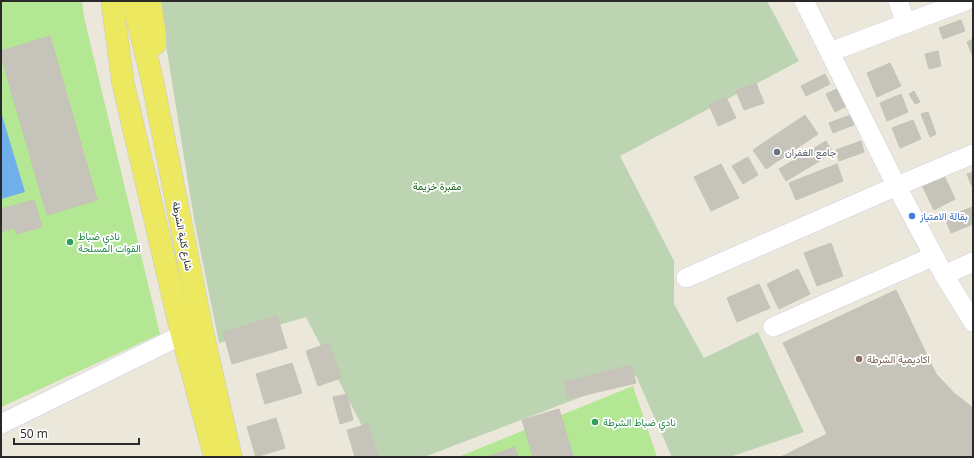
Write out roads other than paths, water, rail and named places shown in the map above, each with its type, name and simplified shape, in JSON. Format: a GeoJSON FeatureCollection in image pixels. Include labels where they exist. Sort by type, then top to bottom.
{"type":"FeatureCollection","features":[{"type":"Feature","properties":{"kind":"main road"},"geometry":{"type":"LineString","coordinates":[[98,1],[103,43],[108,61],[124,83]]}},
{"type":"Feature","properties":{"kind":"main road","name":"شارع كلية الشرطة"},"geometry":{"type":"LineString","coordinates":[[140,5],[152,79],[202,330],[231,457]]}},
{"type":"Feature","properties":{"kind":"main road"},"geometry":{"type":"LineString","coordinates":[[113,9],[124,83],[182,335],[215,457]]}},
{"type":"Feature","properties":{"kind":"street"},"geometry":{"type":"LineString","coordinates":[[804,1],[897,187],[944,275],[973,322]]}},
{"type":"Feature","properties":{"kind":"street"},"geometry":{"type":"LineString","coordinates":[[898,1],[906,24]]}},
{"type":"Feature","properties":{"kind":"street"},"geometry":{"type":"LineString","coordinates":[[830,52],[965,1]]}},
{"type":"Feature","properties":{"kind":"street"},"geometry":{"type":"LineString","coordinates":[[686,278],[973,154]]}},
{"type":"Feature","properties":{"kind":"street"},"geometry":{"type":"LineString","coordinates":[[773,327],[934,256]]}},
{"type":"Feature","properties":{"kind":"street"},"geometry":{"type":"LineString","coordinates":[[944,275],[973,262]]}},
{"type":"Feature","properties":{"kind":"street"},"geometry":{"type":"LineString","coordinates":[[1,424],[182,335]]}},
{"type":"Feature","properties":{"kind":"water"},"geometry":{"type":"Polygon","coordinates":[[[1,112],[25,192],[1,199],[1,112]]]}},
{"type":"Feature","properties":{"kind":"place","name":"جامع الغفران"},"geometry":{"type":"Point","coordinates":[777,152]}},
{"type":"Feature","properties":{"kind":"place","name":"بقالة الامتياز"},"geometry":{"type":"Point","coordinates":[912,216]}},
{"type":"Feature","properties":{"kind":"place","name":"نادي ضباط القوات المسلحة"},"geometry":{"type":"Point","coordinates":[70,242]}},
{"type":"Feature","properties":{"kind":"place","name":"اكاديمية الشرطة"},"geometry":{"type":"Point","coordinates":[859,359]}},
{"type":"Feature","properties":{"kind":"place","name":"نادي ضباط الشرطة"},"geometry":{"type":"Point","coordinates":[595,422]}},
{"type":"Feature","properties":{"kind":"park label","name":"مقبرة خزيمة"},"geometry":{"type":"Point","coordinates":[437,186]}}]}
